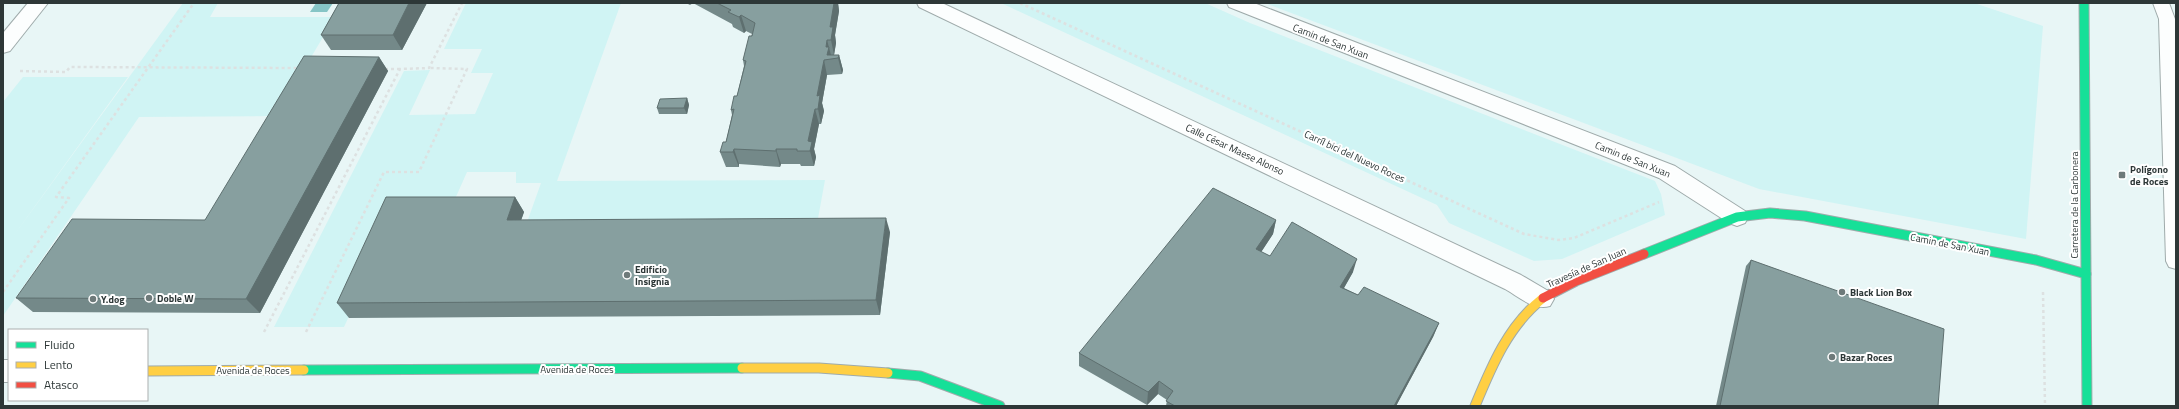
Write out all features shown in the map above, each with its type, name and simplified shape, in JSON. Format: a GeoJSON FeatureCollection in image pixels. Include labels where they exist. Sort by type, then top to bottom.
{"type":"FeatureCollection","features":[{"type":"Feature","properties":{"kind":"street"},"geometry":{"type":"LineString","coordinates":[[3,46],[39,3]]}},
{"type":"Feature","properties":{"kind":"street","name":"Calle César Maese Alonso"},"geometry":{"type":"LineString","coordinates":[[926,3],[1513,282],[1542,299]]}},
{"type":"Feature","properties":{"kind":"street","name":"Camin de San Xuan"},"geometry":{"type":"LineString","coordinates":[[1236,3],[1667,172],[1737,217],[1770,213],[1805,216],[2036,260],[2086,274]]}},
{"type":"Feature","properties":{"kind":"street","name":"Carretera de la Carbonera"},"geometry":{"type":"LineString","coordinates":[[2084,3],[2087,406]]}},
{"type":"Feature","properties":{"kind":"street","name":"Travesía de San Juan"},"geometry":{"type":"LineString","coordinates":[[1475,406],[1494,362],[1516,323],[1542,299],[1576,281],[1737,217]]}},
{"type":"Feature","properties":{"kind":"street","name":"Avenida de Roces"},"geometry":{"type":"LineString","coordinates":[[148,371],[819,368],[920,376],[1000,406]]}},
{"type":"Feature","properties":{"kind":"lane"},"geometry":{"type":"LineString","coordinates":[[2161,3],[2167,19],[2176,260]]}},
{"type":"Feature","properties":{"kind":"path"},"geometry":{"type":"LineString","coordinates":[[3,292],[69,198],[56,197],[194,3]]}},
{"type":"Feature","properties":{"kind":"path"},"geometry":{"type":"LineString","coordinates":[[429,68],[462,3]]}},
{"type":"Feature","properties":{"kind":"path","name":"Carríl bici del Nuevo Roces"},"geometry":{"type":"LineString","coordinates":[[1020,3],[1524,234],[1559,240],[1574,238],[1659,202],[1697,190]]}},
{"type":"Feature","properties":{"kind":"path"},"geometry":{"type":"LineString","coordinates":[[20,72],[66,72],[70,67],[304,68]]}},
{"type":"Feature","properties":{"kind":"path"},"geometry":{"type":"LineString","coordinates":[[306,332],[384,172],[419,172],[467,69],[378,69]]}},
{"type":"Feature","properties":{"kind":"path"},"geometry":{"type":"LineString","coordinates":[[264,332],[400,69]]}},
{"type":"Feature","properties":{"kind":"shaded area"},"geometry":{"type":"Polygon","coordinates":[[[183,3],[218,3],[210,17],[335,17],[276,116],[139,117],[3,316],[3,102],[23,77],[128,77],[12,238],[183,3]]]}},
{"type":"Feature","properties":{"kind":"shaded area"},"geometry":{"type":"Polygon","coordinates":[[[466,3],[621,3],[557,181],[825,180],[817,224],[526,225],[541,183],[516,183],[516,172],[467,172],[451,208],[399,208],[344,327],[274,327],[404,71],[430,70],[409,115],[475,114],[493,73],[471,73],[482,49],[444,49],[466,3]]]}},
{"type":"Feature","properties":{"kind":"shaded area"},"geometry":{"type":"Polygon","coordinates":[[[1001,3],[1205,3],[1250,23],[1655,181],[1661,194],[1665,215],[1562,259],[1534,261],[1449,223],[1437,205],[1001,3]]]}},
{"type":"Feature","properties":{"kind":"shaded area"},"geometry":{"type":"Polygon","coordinates":[[[1265,3],[1974,3],[2043,26],[2026,239],[1759,189],[1265,3]]]}},
{"type":"Feature","properties":{"kind":"water"},"geometry":{"type":"Polygon","coordinates":[[[316,3],[333,3],[327,12],[310,12],[316,3]]]}},
{"type":"Feature","properties":{"kind":"building"},"geometry":{"type":"Polygon","coordinates":[[[339,3],[409,3],[393,35],[321,35],[339,3]]]}},
{"type":"Feature","properties":{"kind":"building"},"geometry":{"type":"Polygon","coordinates":[[[717,3],[834,3],[830,27],[833,27],[831,40],[827,40],[826,47],[829,47],[827,55],[839,55],[838,58],[824,60],[817,96],[820,95],[818,109],[815,109],[808,141],[812,142],[810,151],[797,151],[797,149],[776,149],[776,151],[734,149],[733,152],[720,152],[723,142],[726,142],[734,109],[731,110],[734,96],[737,96],[746,61],[743,60],[749,36],[752,36],[755,23],[741,15],[739,17],[728,12],[731,10],[717,3]]]}},
{"type":"Feature","properties":{"kind":"building"},"geometry":{"type":"Polygon","coordinates":[[[304,56],[379,57],[246,299],[16,298],[72,219],[205,220],[304,56]]]}},
{"type":"Feature","properties":{"kind":"building"},"geometry":{"type":"Polygon","coordinates":[[[687,98],[684,108],[657,108],[660,99],[687,98]]]}},
{"type":"Feature","properties":{"kind":"building"},"geometry":{"type":"Polygon","coordinates":[[[1213,188],[1276,220],[1256,249],[1270,256],[1292,222],[1357,259],[1340,287],[1358,295],[1364,287],[1439,323],[1394,406],[1175,406],[1166,401],[1173,391],[1159,381],[1148,392],[1079,353],[1213,188]]]}},
{"type":"Feature","properties":{"kind":"building","name":"Edificio Insignia"},"geometry":{"type":"Polygon","coordinates":[[[386,197],[515,197],[507,220],[886,218],[876,300],[337,303],[386,197]]]}},
{"type":"Feature","properties":{"kind":"building","name":"Bazar Roces"},"geometry":{"type":"Polygon","coordinates":[[[1751,260],[1944,329],[1938,406],[1720,406],[1751,260]]]}},
{"type":"Feature","properties":{"kind":"traffic: fast"},"geometry":{"type":"LineString","coordinates":[[2084,3],[2087,406]]}},
{"type":"Feature","properties":{"kind":"traffic: fast"},"geometry":{"type":"LineString","coordinates":[[1644,254],[1737,217],[1770,213],[1805,216],[2036,260],[2086,274]]}},
{"type":"Feature","properties":{"kind":"traffic: fast"},"geometry":{"type":"LineString","coordinates":[[304,370],[742,368]]}},
{"type":"Feature","properties":{"kind":"traffic: fast"},"geometry":{"type":"LineString","coordinates":[[888,373],[920,376],[1000,406]]}},
{"type":"Feature","properties":{"kind":"traffic: slow"},"geometry":{"type":"LineString","coordinates":[[1475,406],[1494,361],[1510,333],[1530,308],[1543,298]]}},
{"type":"Feature","properties":{"kind":"traffic: slow"},"geometry":{"type":"LineString","coordinates":[[742,368],[819,368],[888,373]]}},
{"type":"Feature","properties":{"kind":"traffic: slow"},"geometry":{"type":"LineString","coordinates":[[148,371],[304,370]]}},
{"type":"Feature","properties":{"kind":"traffic: jam"},"geometry":{"type":"LineString","coordinates":[[1543,298],[1576,281],[1644,254]]}},
{"type":"Feature","properties":{"kind":"place","name":"Polígono de Roces"},"geometry":{"type":"Point","coordinates":[2122,175]}},
{"type":"Feature","properties":{"kind":"place","name":"Edificio Insignia"},"geometry":{"type":"Point","coordinates":[627,275]}},
{"type":"Feature","properties":{"kind":"place","name":"Black Lion Box"},"geometry":{"type":"Point","coordinates":[1842,292]}},
{"type":"Feature","properties":{"kind":"place","name":"Doble W"},"geometry":{"type":"Point","coordinates":[149,298]}},
{"type":"Feature","properties":{"kind":"place","name":"Y.dog"},"geometry":{"type":"Point","coordinates":[93,299]}},
{"type":"Feature","properties":{"kind":"place","name":"Bazar Roces"},"geometry":{"type":"Point","coordinates":[1832,357]}}]}
